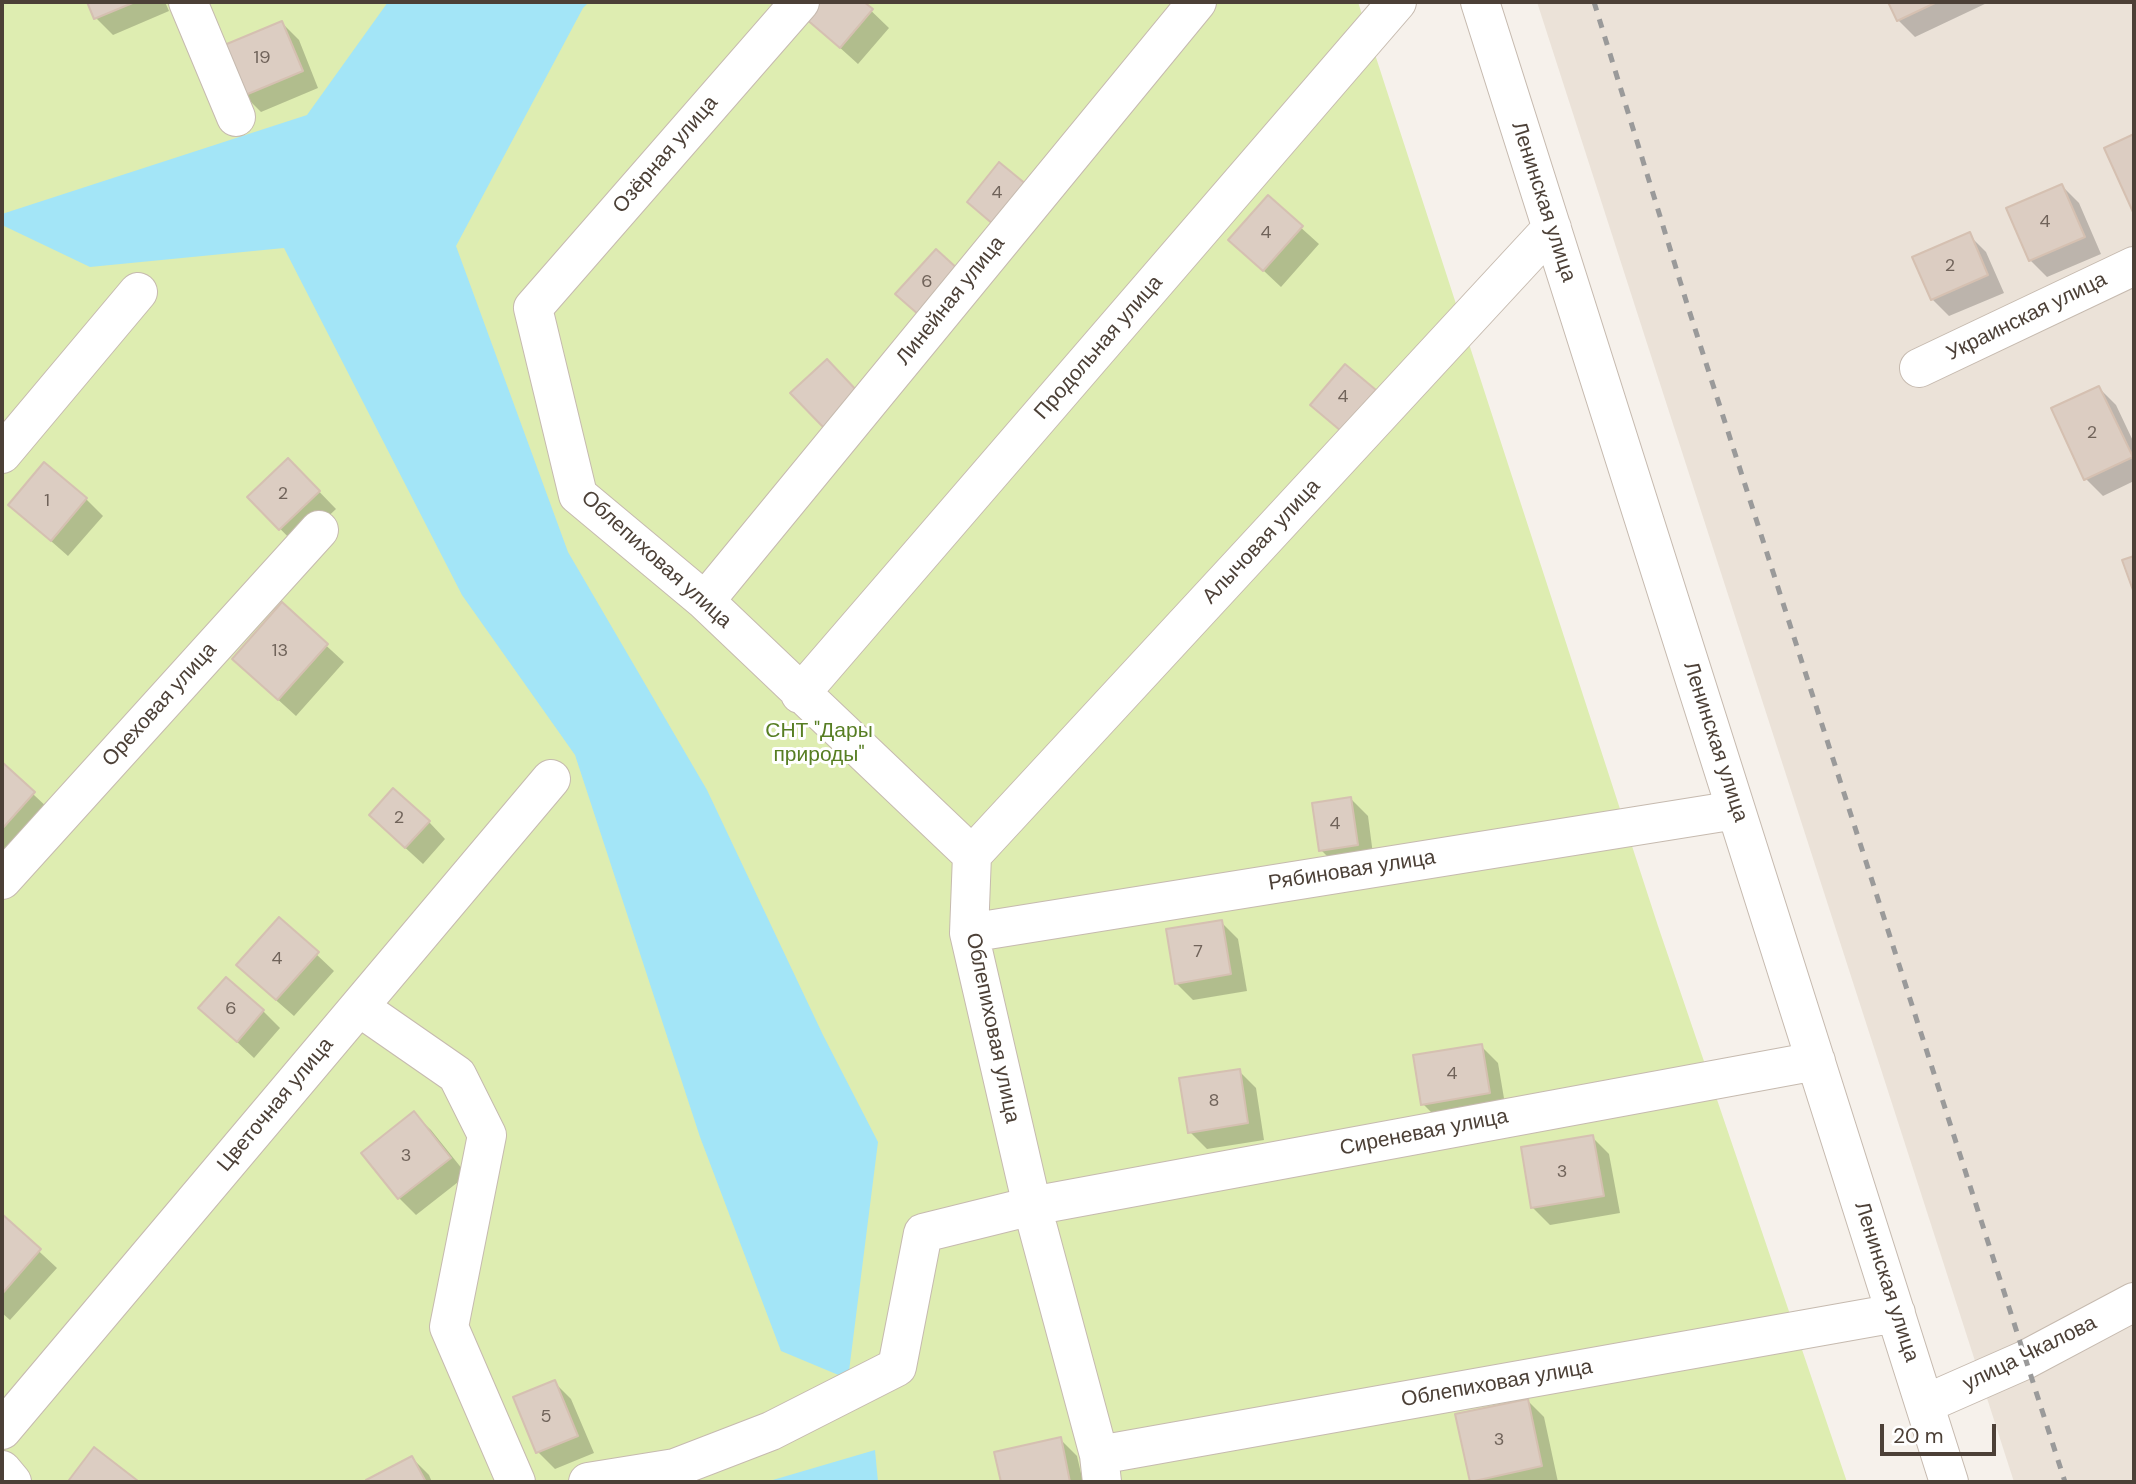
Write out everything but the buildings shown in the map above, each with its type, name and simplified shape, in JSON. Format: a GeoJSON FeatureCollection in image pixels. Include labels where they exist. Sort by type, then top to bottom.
{"type":"FeatureCollection","features":[{"type":"Feature","properties":{"kind":"street"},"geometry":{"type":"LineString","coordinates":[[188,2],[236,117]]}},
{"type":"Feature","properties":{"kind":"street","name":"Озёрная улица"},"geometry":{"type":"LineString","coordinates":[[533,308],[800,2]]}},
{"type":"Feature","properties":{"kind":"street","name":"Линейная улица"},"geometry":{"type":"LineString","coordinates":[[705,601],[1197,2]]}},
{"type":"Feature","properties":{"kind":"street","name":"Продольная улица"},"geometry":{"type":"LineString","coordinates":[[800,694],[1397,2]]}},
{"type":"Feature","properties":{"kind":"street","name":"Ленинская улица"},"geometry":{"type":"LineString","coordinates":[[1480,2],[1949,1482]]}},
{"type":"Feature","properties":{"kind":"street","name":"Алычовая улица"},"geometry":{"type":"LineString","coordinates":[[972,855],[1552,228]]}},
{"type":"Feature","properties":{"kind":"street","name":"Украинская улица"},"geometry":{"type":"LineString","coordinates":[[1919,368],[2133,271]]}},
{"type":"Feature","properties":{"kind":"street"},"geometry":{"type":"LineString","coordinates":[[2,454],[138,292]]}},
{"type":"Feature","properties":{"kind":"street","name":"Облепиховая улица"},"geometry":{"type":"LineString","coordinates":[[533,308],[578,495],[705,601],[972,855],[969,933],[1032,1206],[1101,1468],[1896,1313]]}},
{"type":"Feature","properties":{"kind":"street","name":"Ореховая улица"},"geometry":{"type":"LineString","coordinates":[[2,880],[319,530]]}},
{"type":"Feature","properties":{"kind":"street","name":"Цветочная улица"},"geometry":{"type":"LineString","coordinates":[[2,1430],[551,779]]}},
{"type":"Feature","properties":{"kind":"street","name":"Рябиновая улица"},"geometry":{"type":"LineString","coordinates":[[969,933],[1736,810]]}},
{"type":"Feature","properties":{"kind":"street"},"geometry":{"type":"LineString","coordinates":[[359,1007],[457,1075],[487,1135],[449,1327],[516,1482]]}},
{"type":"Feature","properties":{"kind":"street","name":"Сиреневая улица"},"geometry":{"type":"LineString","coordinates":[[676,1475],[771,1431],[897,1367],[923,1233],[1032,1206],[1816,1061]]}},
{"type":"Feature","properties":{"kind":"street","name":"улица Чкалова"},"geometry":{"type":"LineString","coordinates":[[1925,1404],[2025,1360],[2134,1302]]}},
{"type":"Feature","properties":{"kind":"street"},"geometry":{"type":"LineString","coordinates":[[2,1470],[12,1482]]}},
{"type":"Feature","properties":{"kind":"street"},"geometry":{"type":"LineString","coordinates":[[588,1482],[676,1475]]}},
{"type":"Feature","properties":{"kind":"shaded area"},"geometry":{"type":"Polygon","coordinates":[[[1537,2],[2134,2],[2134,1482],[2014,1482],[1537,2]]]}},
{"type":"Feature","properties":{"kind":"green space","name":"СНТ \"Дары природы\""},"geometry":{"type":"Polygon","coordinates":[[[2,2],[1358,2],[1658,926],[1847,1482],[2,1482],[2,2]]]}},
{"type":"Feature","properties":{"kind":"water"},"geometry":{"type":"Polygon","coordinates":[[[388,2],[589,2],[583,8],[456,246],[568,552],[707,790],[823,1035],[878,1142],[848,1379],[781,1351],[700,1137],[575,755],[462,595],[284,248],[90,267],[2,225],[2,214],[307,115],[388,2]]]}},
{"type":"Feature","properties":{"kind":"water"},"geometry":{"type":"Polygon","coordinates":[[[875,1450],[878,1482],[766,1482],[875,1450]]]}},
{"type":"Feature","properties":{"kind":"railway"},"geometry":{"type":"LineString","coordinates":[[1594,2],[1688,307],[2065,1482]]}}]}
